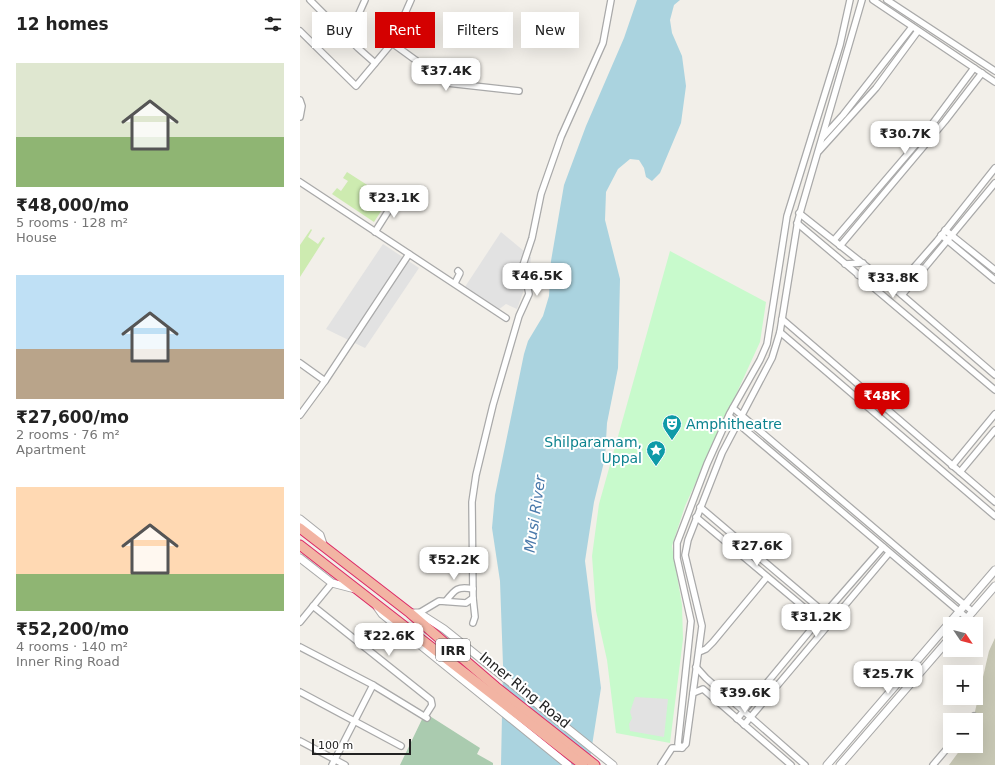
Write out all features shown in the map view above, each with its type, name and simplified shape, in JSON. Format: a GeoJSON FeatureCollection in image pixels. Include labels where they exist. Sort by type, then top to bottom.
{"type":"FeatureCollection","features":[{"type":"Feature","properties":{"kind":"highway","name":"IRR"},"geometry":{"type":"LineString","coordinates":[[300,528],[325,548]]}},
{"type":"Feature","properties":{"kind":"highway","name":"IRR"},"geometry":{"type":"LineString","coordinates":[[300,545],[357,590]]}},
{"type":"Feature","properties":{"kind":"highway","name":"Inner Ring Road"},"geometry":{"type":"LineString","coordinates":[[325,548],[414,613],[496,687],[595,765]]}},
{"type":"Feature","properties":{"kind":"highway","name":"Inner Ring Road"},"geometry":{"type":"LineString","coordinates":[[357,590],[583,765]]}},
{"type":"Feature","properties":{"kind":"street"},"geometry":{"type":"LineString","coordinates":[[310,0],[317,3],[325,12]]}},
{"type":"Feature","properties":{"kind":"street"},"geometry":{"type":"LineString","coordinates":[[360,12],[366,0]]}},
{"type":"Feature","properties":{"kind":"street"},"geometry":{"type":"LineString","coordinates":[[406,12],[411,0]]}},
{"type":"Feature","properties":{"kind":"street"},"geometry":{"type":"LineString","coordinates":[[473,623],[475,617],[472,598],[472,502],[476,475],[492,405],[519,316],[529,294],[523,265],[532,238],[541,194],[561,137],[603,43],[611,0]]}},
{"type":"Feature","properties":{"kind":"street"},"geometry":{"type":"LineString","coordinates":[[682,748],[678,744],[691,621],[677,558],[677,543],[707,464],[733,408],[767,344],[787,216],[840,45],[850,0]]}},
{"type":"Feature","properties":{"kind":"street"},"geometry":{"type":"LineString","coordinates":[[661,765],[672,748],[682,748],[686,744],[699,652],[702,626],[685,555],[688,540],[722,453],[772,358],[780,332],[797,223],[862,0]]}},
{"type":"Feature","properties":{"kind":"street"},"geometry":{"type":"LineString","coordinates":[[872,0],[995,82]]}},
{"type":"Feature","properties":{"kind":"street"},"geometry":{"type":"LineString","coordinates":[[887,0],[995,71]]}},
{"type":"Feature","properties":{"kind":"street"},"geometry":{"type":"LineString","coordinates":[[821,139],[843,115],[912,27]]}},
{"type":"Feature","properties":{"kind":"street"},"geometry":{"type":"LineString","coordinates":[[300,31],[356,86],[387,48]]}},
{"type":"Feature","properties":{"kind":"street"},"geometry":{"type":"LineString","coordinates":[[818,152],[876,88],[918,31]]}},
{"type":"Feature","properties":{"kind":"street"},"geometry":{"type":"LineString","coordinates":[[359,48],[376,63]]}},
{"type":"Feature","properties":{"kind":"street"},"geometry":{"type":"LineString","coordinates":[[400,48],[447,83],[520,91]]}},
{"type":"Feature","properties":{"kind":"street"},"geometry":{"type":"LineString","coordinates":[[837,257],[837,242],[924,135],[974,68]]}},
{"type":"Feature","properties":{"kind":"street"},"geometry":{"type":"LineString","coordinates":[[837,242],[945,121],[982,73]]}},
{"type":"Feature","properties":{"kind":"street"},"geometry":{"type":"LineString","coordinates":[[300,100],[302,106],[300,117]]}},
{"type":"Feature","properties":{"kind":"street"},"geometry":{"type":"LineString","coordinates":[[894,289],[941,235],[995,168]]}},
{"type":"Feature","properties":{"kind":"street"},"geometry":{"type":"LineString","coordinates":[[301,184],[375,232],[400,244],[409,254],[506,318]]}},
{"type":"Feature","properties":{"kind":"street"},"geometry":{"type":"LineString","coordinates":[[902,295],[994,185]]}},
{"type":"Feature","properties":{"kind":"street"},"geometry":{"type":"LineString","coordinates":[[989,191],[995,195]]}},
{"type":"Feature","properties":{"kind":"street"},"geometry":{"type":"LineString","coordinates":[[375,232],[394,202]]}},
{"type":"Feature","properties":{"kind":"street"},"geometry":{"type":"LineString","coordinates":[[800,213],[902,295],[995,374]]}},
{"type":"Feature","properties":{"kind":"street"},"geometry":{"type":"LineString","coordinates":[[797,223],[995,390]]}},
{"type":"Feature","properties":{"kind":"street"},"geometry":{"type":"LineString","coordinates":[[945,230],[995,270]]}},
{"type":"Feature","properties":{"kind":"street"},"geometry":{"type":"LineString","coordinates":[[941,235],[995,280]]}},
{"type":"Feature","properties":{"kind":"street"},"geometry":{"type":"LineString","coordinates":[[300,415],[325,381],[409,254]]}},
{"type":"Feature","properties":{"kind":"street"},"geometry":{"type":"LineString","coordinates":[[845,264],[863,263]]}},
{"type":"Feature","properties":{"kind":"street"},"geometry":{"type":"LineString","coordinates":[[455,283],[460,274],[458,271]]}},
{"type":"Feature","properties":{"kind":"street"},"geometry":{"type":"LineString","coordinates":[[858,275],[876,274]]}},
{"type":"Feature","properties":{"kind":"street"},"geometry":{"type":"LineString","coordinates":[[782,319],[995,502]]}},
{"type":"Feature","properties":{"kind":"street"},"geometry":{"type":"LineString","coordinates":[[780,332],[995,516]]}},
{"type":"Feature","properties":{"kind":"street"},"geometry":{"type":"LineString","coordinates":[[300,363],[325,381]]}},
{"type":"Feature","properties":{"kind":"street"},"geometry":{"type":"LineString","coordinates":[[733,408],[973,612]]}},
{"type":"Feature","properties":{"kind":"street"},"geometry":{"type":"LineString","coordinates":[[952,466],[995,414]]}},
{"type":"Feature","properties":{"kind":"street"},"geometry":{"type":"LineString","coordinates":[[729,416],[959,612],[962,617]]}},
{"type":"Feature","properties":{"kind":"street"},"geometry":{"type":"LineString","coordinates":[[960,472],[995,430]]}},
{"type":"Feature","properties":{"kind":"street"},"geometry":{"type":"LineString","coordinates":[[700,507],[825,613]]}},
{"type":"Feature","properties":{"kind":"street"},"geometry":{"type":"LineString","coordinates":[[696,517],[819,620]]}},
{"type":"Feature","properties":{"kind":"street"},"geometry":{"type":"LineString","coordinates":[[300,519],[320,536],[325,548]]}},
{"type":"Feature","properties":{"kind":"street"},"geometry":{"type":"LineString","coordinates":[[716,534],[724,528]]}},
{"type":"Feature","properties":{"kind":"street"},"geometry":{"type":"LineString","coordinates":[[737,719],[819,620],[883,547]]}},
{"type":"Feature","properties":{"kind":"street"},"geometry":{"type":"LineString","coordinates":[[744,725],[889,553]]}},
{"type":"Feature","properties":{"kind":"street"},"geometry":{"type":"LineString","coordinates":[[301,561],[332,583],[357,590]]}},
{"type":"Feature","properties":{"kind":"street"},"geometry":{"type":"LineString","coordinates":[[827,765],[995,570]]}},
{"type":"Feature","properties":{"kind":"street"},"geometry":{"type":"LineString","coordinates":[[699,652],[713,642],[767,577]]}},
{"type":"Feature","properties":{"kind":"street"},"geometry":{"type":"LineString","coordinates":[[300,622],[332,583]]}},
{"type":"Feature","properties":{"kind":"street"},"geometry":{"type":"LineString","coordinates":[[968,617],[995,586]]}},
{"type":"Feature","properties":{"kind":"street"},"geometry":{"type":"LineString","coordinates":[[446,601],[454,591],[462,587],[473,589]]}},
{"type":"Feature","properties":{"kind":"street"},"geometry":{"type":"LineString","coordinates":[[414,613],[439,601],[466,603],[472,598]]}},
{"type":"Feature","properties":{"kind":"street"},"geometry":{"type":"LineString","coordinates":[[372,601],[382,614],[452,673],[568,765]]}},
{"type":"Feature","properties":{"kind":"street"},"geometry":{"type":"LineString","coordinates":[[300,647],[373,685],[426,717],[432,705],[431,700],[313,606]]}},
{"type":"Feature","properties":{"kind":"street"},"geometry":{"type":"LineString","coordinates":[[691,621],[699,612]]}},
{"type":"Feature","properties":{"kind":"street"},"geometry":{"type":"LineString","coordinates":[[414,613],[444,629],[614,765]]}},
{"type":"Feature","properties":{"kind":"street"},"geometry":{"type":"LineString","coordinates":[[814,626],[822,632]]}},
{"type":"Feature","properties":{"kind":"street"},"geometry":{"type":"LineString","coordinates":[[840,765],[943,646]]}},
{"type":"Feature","properties":{"kind":"street"},"geometry":{"type":"LineString","coordinates":[[696,667],[706,678],[806,765]]}},
{"type":"Feature","properties":{"kind":"street"},"geometry":{"type":"LineString","coordinates":[[334,762],[373,685]]}},
{"type":"Feature","properties":{"kind":"street"},"geometry":{"type":"LineString","coordinates":[[693,693],[703,689],[791,765]]}},
{"type":"Feature","properties":{"kind":"street"},"geometry":{"type":"LineString","coordinates":[[300,692],[401,746]]}},
{"type":"Feature","properties":{"kind":"street"},"geometry":{"type":"LineString","coordinates":[[300,740],[334,762],[345,765]]}},
{"type":"Feature","properties":{"kind":"street"},"geometry":{"type":"LineString","coordinates":[[934,765],[944,753]]}},
{"type":"Feature","properties":{"kind":"shaded area"},"geometry":{"type":"Polygon","coordinates":[[[501,232],[531,257],[529,276],[517,309],[506,304],[494,313],[461,293],[501,232]]]}},
{"type":"Feature","properties":{"kind":"shaded area"},"geometry":{"type":"Polygon","coordinates":[[[383,244],[419,268],[365,348],[326,329],[383,244]]]}},
{"type":"Feature","properties":{"kind":"shaded area"},"geometry":{"type":"Polygon","coordinates":[[[995,638],[995,765],[949,765],[958,753],[983,753],[983,713],[975,713],[976,705],[983,705],[983,677],[989,651],[995,638]]]}},
{"type":"Feature","properties":{"kind":"shaded area"},"geometry":{"type":"Polygon","coordinates":[[[635,697],[668,699],[664,737],[630,731],[629,724],[632,718],[630,712],[635,697]]]}},
{"type":"Feature","properties":{"kind":"green space"},"geometry":{"type":"Polygon","coordinates":[[[347,172],[389,199],[374,222],[332,194],[337,188],[341,191],[348,181],[343,178],[347,172]]]}},
{"type":"Feature","properties":{"kind":"green space"},"geometry":{"type":"Polygon","coordinates":[[[311,229],[312,230],[308,237],[318,244],[323,237],[325,238],[300,277],[300,245],[311,229]]]}},
{"type":"Feature","properties":{"kind":"green space","name":"Shilparamam, Uppal"},"geometry":{"type":"Polygon","coordinates":[[[670,251],[766,302],[760,342],[685,506],[672,546],[682,605],[683,639],[670,743],[616,733],[607,660],[596,611],[592,556],[599,504],[670,251]]]}},
{"type":"Feature","properties":{"kind":"green space"},"geometry":{"type":"Polygon","coordinates":[[[425,713],[480,748],[477,754],[493,763],[493,765],[400,765],[425,713]]]}},
{"type":"Feature","properties":{"kind":"water","name":"Musi River"},"geometry":{"type":"Polygon","coordinates":[[[637,0],[680,0],[674,5],[670,20],[672,33],[682,56],[686,86],[681,123],[660,173],[652,181],[646,177],[644,168],[639,160],[630,159],[618,169],[606,192],[605,220],[620,279],[618,368],[607,423],[605,458],[594,502],[585,561],[601,688],[589,765],[501,765],[503,665],[500,581],[492,528],[495,495],[524,354],[528,341],[543,316],[549,296],[551,261],[564,185],[586,126],[624,38],[637,0]]]}},
{"type":"Feature","properties":{"kind":"place","name":"Amphitheatre"},"geometry":{"type":"Point","coordinates":[672,441]}},
{"type":"Feature","properties":{"kind":"place","name":"Shilparamam, Uppal"},"geometry":{"type":"Point","coordinates":[656,467]}}]}
